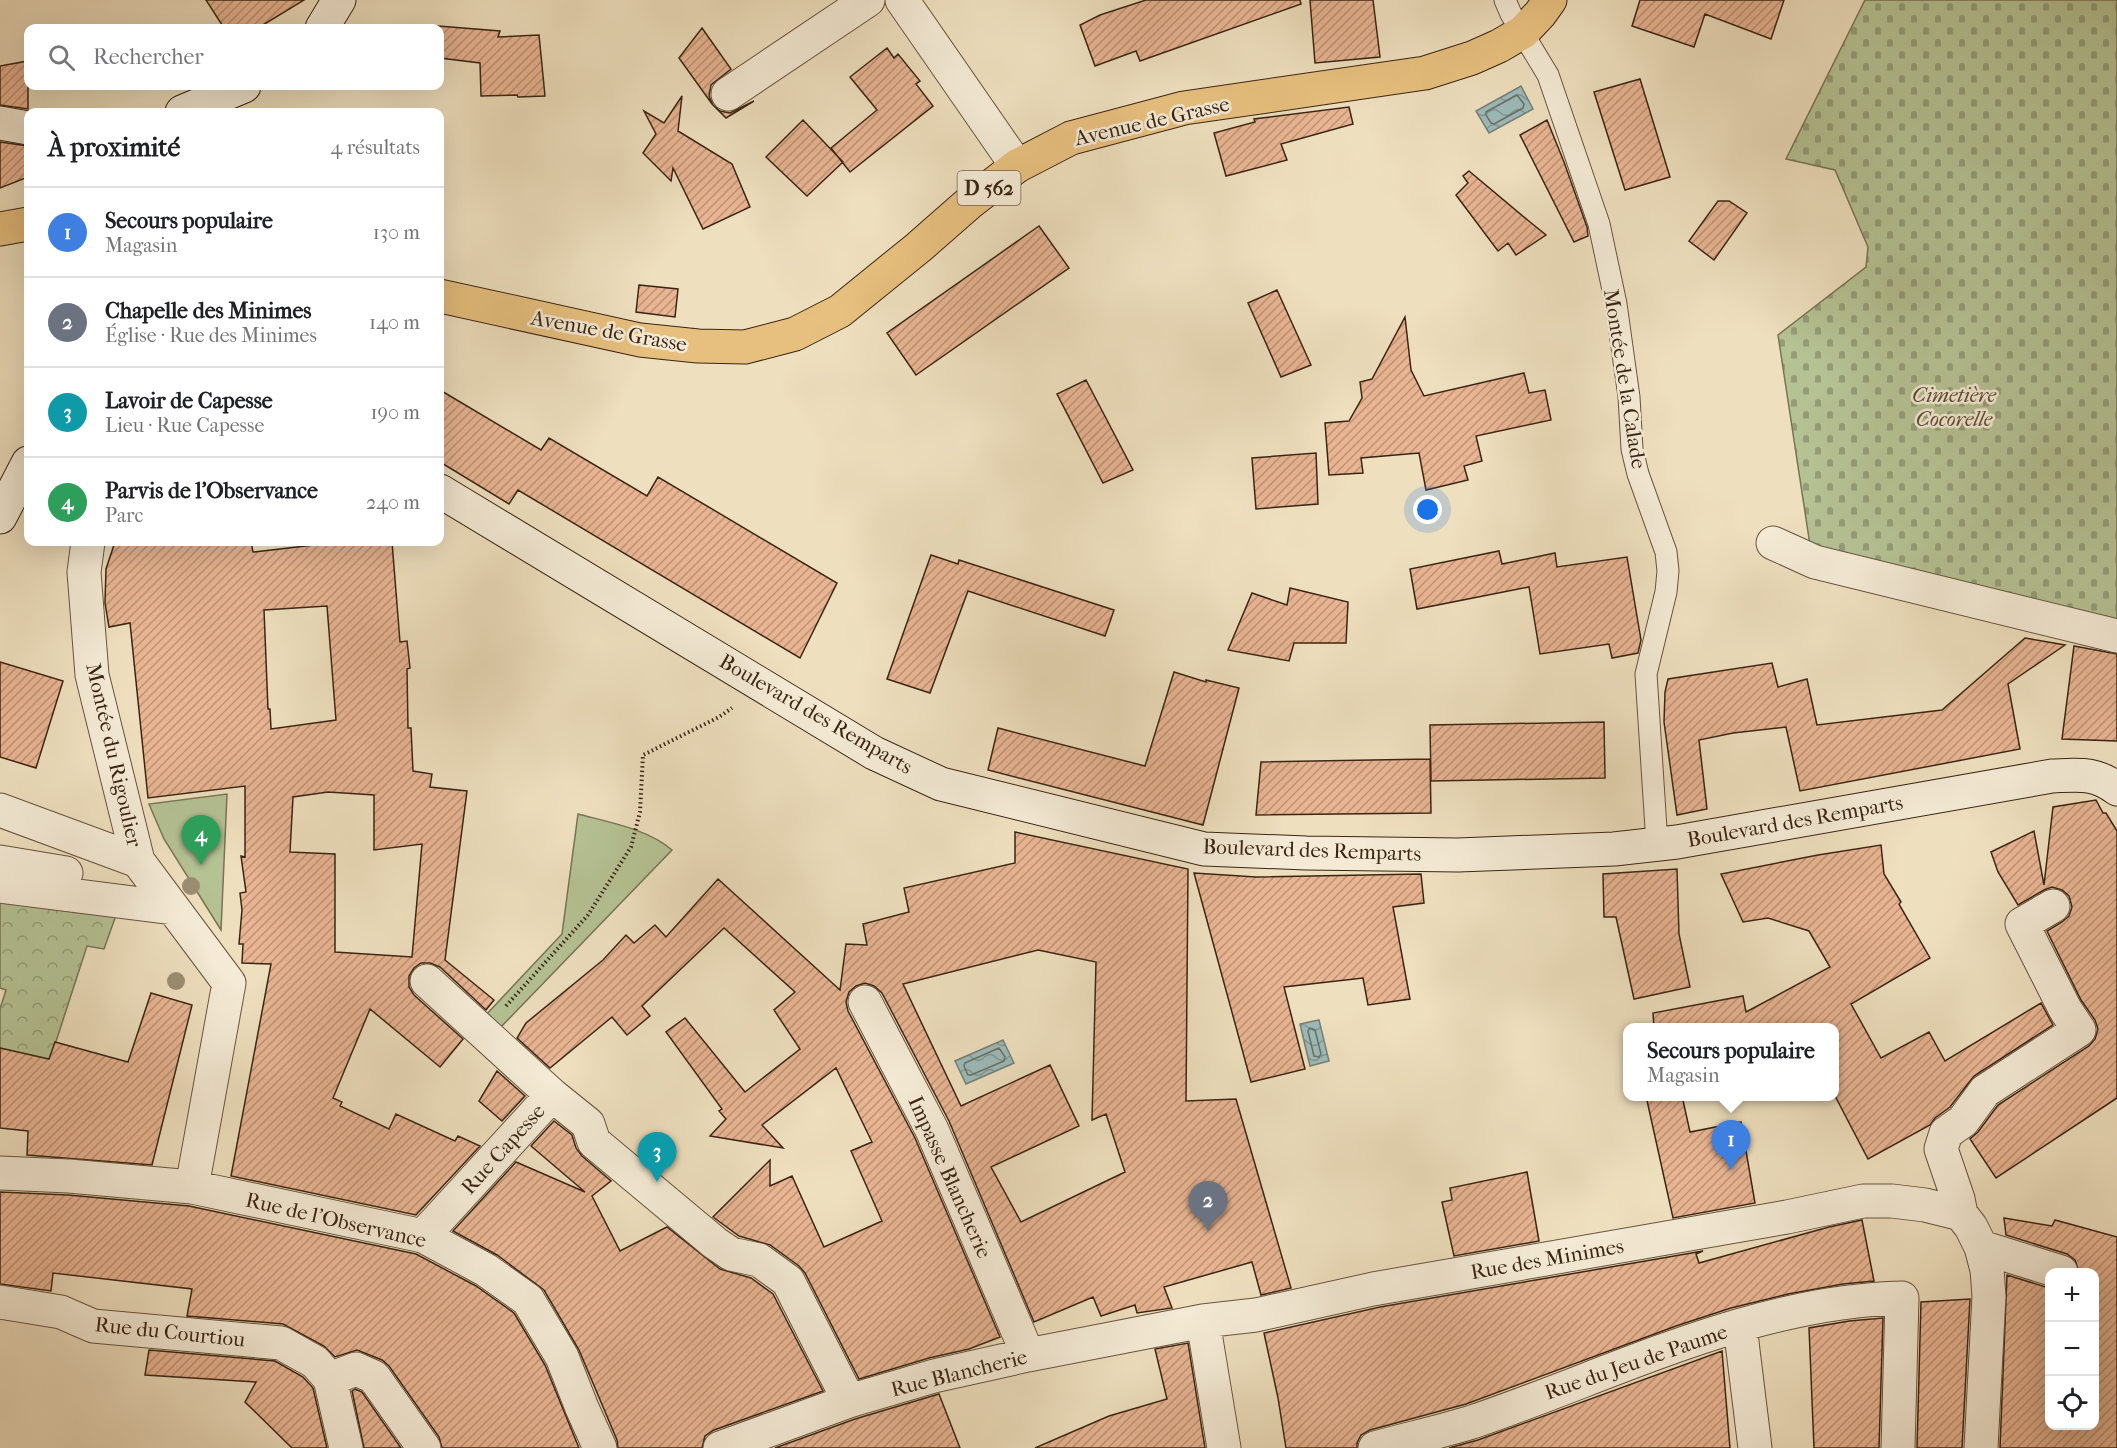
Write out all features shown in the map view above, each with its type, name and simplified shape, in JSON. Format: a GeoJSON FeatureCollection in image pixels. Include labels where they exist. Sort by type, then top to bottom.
{"type":"FeatureCollection","features":[{"type":"Feature","properties":{"kind":"main road","name":"Avenue de Grasse"},"geometry":{"type":"LineString","coordinates":[[444,297],[572,327],[640,340],[698,346],[745,347],[795,334],[840,310],[1017,166],[1071,138],[1185,108],[1425,73],[1472,58],[1499,46],[1513,15],[1540,14],[1550,0]]}},
{"type":"Feature","properties":{"kind":"main road"},"geometry":{"type":"LineString","coordinates":[[0,230],[24,225]]}},
{"type":"Feature","properties":{"kind":"street"},"geometry":{"type":"LineString","coordinates":[[324,24],[339,0]]}},
{"type":"Feature","properties":{"kind":"street"},"geometry":{"type":"LineString","coordinates":[[728,94],[868,0]]}},
{"type":"Feature","properties":{"kind":"street"},"geometry":{"type":"LineString","coordinates":[[902,0],[1017,166]]}},
{"type":"Feature","properties":{"kind":"street"},"geometry":{"type":"LineString","coordinates":[[192,108],[234,90]]}},
{"type":"Feature","properties":{"kind":"street"},"geometry":{"type":"LineString","coordinates":[[0,123],[24,127]]}},
{"type":"Feature","properties":{"kind":"street"},"geometry":{"type":"LineString","coordinates":[[0,517],[24,471]]}},
{"type":"Feature","properties":{"kind":"street","name":"Boulevard des Remparts"},"geometry":{"type":"LineString","coordinates":[[444,493],[874,753],[941,784],[1204,849],[1458,855],[1614,849],[1657,844],[2052,776],[2088,775],[2107,782],[2117,789]]}},
{"type":"Feature","properties":{"kind":"street"},"geometry":{"type":"LineString","coordinates":[[1773,543],[1815,562],[2117,636]]}},
{"type":"Feature","properties":{"kind":"street","name":"Montée du Rigoulier"},"geometry":{"type":"LineString","coordinates":[[87,546],[84,572],[92,675],[138,861]]}},
{"type":"Feature","properties":{"kind":"street"},"geometry":{"type":"LineString","coordinates":[[0,810],[138,861],[229,983],[192,1187]]}},
{"type":"Feature","properties":{"kind":"street"},"geometry":{"type":"LineString","coordinates":[[0,862],[112,881],[128,903]]}},
{"type":"Feature","properties":{"kind":"street"},"geometry":{"type":"LineString","coordinates":[[0,886],[173,908]]}},
{"type":"Feature","properties":{"kind":"street"},"geometry":{"type":"LineString","coordinates":[[1981,1448],[1989,1296],[1988,1270],[1981,1247],[1971,1227],[1961,1214],[1941,1149],[1946,1133],[1963,1121],[1985,1091],[2079,1030],[2065,1009],[2022,924],[2053,906]]}},
{"type":"Feature","properties":{"kind":"street"},"geometry":{"type":"LineString","coordinates":[[427,981],[552,1095]]}},
{"type":"Feature","properties":{"kind":"street","name":"Impasse Blancherie"},"geometry":{"type":"LineString","coordinates":[[865,1002],[932,1130],[1028,1355]]}},
{"type":"Feature","properties":{"kind":"street","name":"Rue Capesse"},"geometry":{"type":"LineString","coordinates":[[423,1236],[552,1095],[588,1124],[594,1142],[715,1243],[731,1254],[759,1260],[788,1281],[849,1401]]}},
{"type":"Feature","properties":{"kind":"street","name":"Rue de l'Observance"},"geometry":{"type":"LineString","coordinates":[[0,1173],[69,1176],[192,1187],[423,1236],[486,1270],[528,1300],[562,1357],[600,1448]]}},
{"type":"Feature","properties":{"kind":"street","name":"Rue des Minimes"},"geometry":{"type":"LineString","coordinates":[[1203,1321],[1256,1316],[1373,1289],[1775,1220],[1863,1201],[1892,1201],[1925,1205],[1961,1214]]}},
{"type":"Feature","properties":{"kind":"street"},"geometry":{"type":"LineString","coordinates":[[1981,1247],[2048,1268]]}},
{"type":"Feature","properties":{"kind":"street","name":"Rue du Jeu de Paume"},"geometry":{"type":"LineString","coordinates":[[1375,1448],[1474,1435],[1614,1368],[1740,1326],[1804,1310],[1878,1299],[1902,1298],[1898,1448]]}},
{"type":"Feature","properties":{"kind":"street","name":"Rue du Courtiou"},"geometry":{"type":"LineString","coordinates":[[0,1302],[61,1312],[93,1326],[281,1343],[315,1362],[330,1379]]}},
{"type":"Feature","properties":{"kind":"street"},"geometry":{"type":"LineString","coordinates":[[1203,1321],[1224,1448]]}},
{"type":"Feature","properties":{"kind":"street","name":"Rue Blancherie"},"geometry":{"type":"LineString","coordinates":[[720,1448],[849,1401],[934,1376],[1203,1321]]}},
{"type":"Feature","properties":{"kind":"street"},"geometry":{"type":"LineString","coordinates":[[1740,1326],[1755,1448]]}},
{"type":"Feature","properties":{"kind":"street"},"geometry":{"type":"LineString","coordinates":[[346,1448],[330,1379],[356,1368],[374,1377],[424,1448]]}},
{"type":"Feature","properties":{"kind":"lane","name":"Montée de la Calade"},"geometry":{"type":"LineString","coordinates":[[1513,15],[1548,75],[1599,224],[1616,304],[1629,397],[1632,449],[1638,474],[1666,552],[1668,571],[1666,592],[1646,674],[1657,844]]}},
{"type":"Feature","properties":{"kind":"path"},"geometry":{"type":"LineString","coordinates":[[482,1032],[588,915],[631,847],[640,812],[643,754],[719,717],[738,704]]}},
{"type":"Feature","properties":{"kind":"green space","name":"Cimetière Cocorelle"},"geometry":{"type":"Polygon","coordinates":[[[1865,0],[2117,0],[2117,625],[1810,545],[1778,335],[1866,267],[1868,247],[1835,170],[1786,159],[1865,0]]]}},
{"type":"Feature","properties":{"kind":"green space"},"geometry":{"type":"Polygon","coordinates":[[[227,794],[221,930],[164,839],[149,804],[227,794]]]}},
{"type":"Feature","properties":{"kind":"green space"},"geometry":{"type":"Polygon","coordinates":[[[578,814],[640,831],[672,850],[499,1029],[484,1017],[562,934],[578,814]]]}},
{"type":"Feature","properties":{"kind":"green space"},"geometry":{"type":"Polygon","coordinates":[[[0,886],[109,902],[115,918],[104,949],[87,946],[50,1060],[0,1048],[0,1009],[6,990],[0,988],[0,886]]]}},
{"type":"Feature","properties":{"kind":"water"},"geometry":{"type":"Polygon","coordinates":[[[1521,86],[1533,109],[1489,133],[1476,111],[1521,86]]]}},
{"type":"Feature","properties":{"kind":"water"},"geometry":{"type":"Polygon","coordinates":[[[1319,1020],[1329,1061],[1310,1066],[1300,1024],[1319,1020]]]}},
{"type":"Feature","properties":{"kind":"water"},"geometry":{"type":"Polygon","coordinates":[[[1003,1040],[1014,1063],[966,1084],[955,1061],[1003,1040]]]}},
{"type":"Feature","properties":{"kind":"building"},"geometry":{"type":"Polygon","coordinates":[[[206,0],[304,0],[265,24],[221,24],[206,0]]]}},
{"type":"Feature","properties":{"kind":"building"},"geometry":{"type":"Polygon","coordinates":[[[1146,0],[1300,0],[1301,4],[1140,61],[1136,51],[1095,66],[1080,25],[1100,15],[1146,0]]]}},
{"type":"Feature","properties":{"kind":"building"},"geometry":{"type":"Polygon","coordinates":[[[1310,0],[1373,0],[1380,57],[1315,63],[1310,0]]]}},
{"type":"Feature","properties":{"kind":"building"},"geometry":{"type":"Polygon","coordinates":[[[1640,0],[1784,0],[1771,39],[1705,14],[1694,47],[1632,26],[1640,0]]]}},
{"type":"Feature","properties":{"kind":"building"},"geometry":{"type":"Polygon","coordinates":[[[444,26],[500,31],[498,37],[539,35],[545,96],[481,96],[480,63],[444,58],[444,26]]]}},
{"type":"Feature","properties":{"kind":"building"},"geometry":{"type":"Polygon","coordinates":[[[702,28],[731,69],[711,85],[709,96],[713,105],[679,58],[702,28]]]}},
{"type":"Feature","properties":{"kind":"building"},"geometry":{"type":"Polygon","coordinates":[[[887,48],[894,58],[898,54],[920,81],[916,84],[933,106],[850,172],[831,148],[877,110],[850,77],[887,48]]]}},
{"type":"Feature","properties":{"kind":"building"},"geometry":{"type":"Polygon","coordinates":[[[24,62],[24,90],[28,90],[28,108],[0,105],[0,66],[24,62]]]}},
{"type":"Feature","properties":{"kind":"building"},"geometry":{"type":"Polygon","coordinates":[[[1640,79],[1670,177],[1625,190],[1594,92],[1640,79]]]}},
{"type":"Feature","properties":{"kind":"building"},"geometry":{"type":"Polygon","coordinates":[[[682,96],[678,131],[732,164],[750,207],[703,229],[673,168],[671,181],[643,153],[656,134],[644,111],[664,123],[682,96]]]}},
{"type":"Feature","properties":{"kind":"building"},"geometry":{"type":"Polygon","coordinates":[[[754,101],[726,118],[713,105],[720,111],[730,113],[754,101]]]}},
{"type":"Feature","properties":{"kind":"building"},"geometry":{"type":"Polygon","coordinates":[[[1349,107],[1353,124],[1281,144],[1287,160],[1226,176],[1214,133],[1255,122],[1254,119],[1349,107]]]}},
{"type":"Feature","properties":{"kind":"building"},"geometry":{"type":"Polygon","coordinates":[[[803,120],[843,162],[807,196],[766,157],[803,120]]]}},
{"type":"Feature","properties":{"kind":"building"},"geometry":{"type":"Polygon","coordinates":[[[1547,120],[1587,227],[1588,236],[1574,242],[1520,135],[1547,120]]]}},
{"type":"Feature","properties":{"kind":"building"},"geometry":{"type":"Polygon","coordinates":[[[0,142],[24,145],[24,179],[0,188],[0,142]]]}},
{"type":"Feature","properties":{"kind":"building"},"geometry":{"type":"Polygon","coordinates":[[[1469,171],[1546,235],[1516,255],[1508,243],[1498,251],[1456,195],[1468,183],[1463,176],[1469,171]]]}},
{"type":"Feature","properties":{"kind":"building"},"geometry":{"type":"Polygon","coordinates":[[[1718,201],[1729,201],[1747,213],[1714,260],[1689,241],[1718,201]]]}},
{"type":"Feature","properties":{"kind":"building"},"geometry":{"type":"Polygon","coordinates":[[[1039,226],[1069,268],[916,375],[887,333],[1039,226]]]}},
{"type":"Feature","properties":{"kind":"building"},"geometry":{"type":"Polygon","coordinates":[[[639,285],[678,289],[675,317],[636,312],[639,285]]]}},
{"type":"Feature","properties":{"kind":"building"},"geometry":{"type":"Polygon","coordinates":[[[1277,290],[1311,365],[1281,377],[1248,303],[1277,290]]]}},
{"type":"Feature","properties":{"kind":"building"},"geometry":{"type":"Polygon","coordinates":[[[1405,317],[1411,370],[1424,396],[1524,373],[1529,393],[1545,390],[1551,420],[1476,436],[1482,461],[1464,466],[1468,480],[1426,490],[1419,453],[1361,458],[1363,473],[1329,475],[1325,423],[1349,421],[1362,398],[1360,382],[1372,379],[1405,317]]]}},
{"type":"Feature","properties":{"kind":"building"},"geometry":{"type":"Polygon","coordinates":[[[1086,380],[1133,470],[1103,483],[1057,394],[1086,380]]]}},
{"type":"Feature","properties":{"kind":"building"},"geometry":{"type":"Polygon","coordinates":[[[444,392],[541,450],[549,438],[647,496],[658,477],[837,583],[800,658],[518,490],[509,504],[444,464],[444,392]]]}},
{"type":"Feature","properties":{"kind":"building"},"geometry":{"type":"Polygon","coordinates":[[[1316,453],[1318,504],[1256,509],[1252,458],[1316,453]]]}},
{"type":"Feature","properties":{"kind":"building"},"geometry":{"type":"Polygon","coordinates":[[[114,546],[252,546],[253,552],[305,546],[392,546],[400,642],[407,641],[410,668],[407,669],[408,728],[411,728],[413,771],[432,774],[430,787],[467,791],[445,960],[494,1000],[486,1010],[440,967],[430,963],[421,963],[409,976],[409,987],[414,995],[463,1039],[440,1067],[370,1009],[333,1098],[342,1102],[340,1106],[389,1129],[396,1114],[455,1141],[458,1136],[480,1146],[416,1215],[231,1176],[271,964],[242,963],[243,944],[239,944],[242,910],[240,893],[246,892],[241,856],[245,857],[245,786],[148,798],[130,623],[109,627],[105,603],[106,569],[114,546]],[[327,606],[264,610],[268,709],[270,709],[271,729],[336,720],[327,606]],[[328,792],[293,797],[290,852],[335,854],[335,952],[412,957],[422,844],[374,850],[374,795],[328,792]]]}},
{"type":"Feature","properties":{"kind":"building"},"geometry":{"type":"Polygon","coordinates":[[[1499,551],[1502,564],[1555,553],[1557,567],[1627,557],[1641,640],[1638,653],[1612,658],[1609,644],[1540,654],[1529,587],[1417,609],[1410,569],[1499,551]]]}},
{"type":"Feature","properties":{"kind":"building"},"geometry":{"type":"Polygon","coordinates":[[[931,555],[958,564],[959,560],[1114,610],[1105,636],[968,591],[930,693],[887,679],[931,555]]]}},
{"type":"Feature","properties":{"kind":"building"},"geometry":{"type":"Polygon","coordinates":[[[1290,588],[1348,602],[1346,643],[1294,643],[1289,661],[1228,650],[1252,593],[1287,605],[1290,588]]]}},
{"type":"Feature","properties":{"kind":"building"},"geometry":{"type":"Polygon","coordinates":[[[2025,638],[2065,645],[2008,684],[2020,749],[1800,791],[1786,727],[1733,733],[1699,740],[1707,809],[1677,815],[1664,722],[1668,679],[1772,663],[1778,687],[1807,679],[1817,725],[1942,710],[2025,638]]]}},
{"type":"Feature","properties":{"kind":"building"},"geometry":{"type":"Polygon","coordinates":[[[2074,646],[2117,654],[2117,741],[2062,739],[2074,646]]]}},
{"type":"Feature","properties":{"kind":"building"},"geometry":{"type":"Polygon","coordinates":[[[0,662],[63,681],[36,768],[0,757],[0,662]]]}},
{"type":"Feature","properties":{"kind":"building"},"geometry":{"type":"Polygon","coordinates":[[[1174,672],[1206,682],[1206,680],[1239,688],[1203,825],[988,770],[998,728],[1145,766],[1174,672]]]}},
{"type":"Feature","properties":{"kind":"building"},"geometry":{"type":"Polygon","coordinates":[[[1604,722],[1605,778],[1431,781],[1430,725],[1604,722]]]}},
{"type":"Feature","properties":{"kind":"building"},"geometry":{"type":"Polygon","coordinates":[[[1430,759],[1431,813],[1256,815],[1261,762],[1430,759]]]}},
{"type":"Feature","properties":{"kind":"building"},"geometry":{"type":"Polygon","coordinates":[[[2096,800],[2117,831],[2117,1098],[1996,1178],[1970,1139],[1998,1105],[2089,1046],[2095,1039],[2098,1029],[2047,931],[2069,916],[2072,907],[2069,896],[2062,890],[2052,887],[2018,905],[1998,872],[1991,852],[2034,831],[2044,885],[2053,807],[2096,800]]]}},
{"type":"Feature","properties":{"kind":"building"},"geometry":{"type":"Polygon","coordinates":[[[1015,832],[1188,869],[1186,1101],[1236,1099],[1291,1288],[1261,1295],[1252,1262],[1164,1287],[1172,1308],[1137,1313],[1135,1305],[1101,1316],[1093,1297],[1034,1322],[949,1121],[882,993],[874,986],[865,983],[849,992],[846,1002],[848,1011],[915,1138],[1000,1337],[969,1349],[929,1358],[859,1379],[805,1273],[799,1266],[770,1245],[739,1236],[713,1217],[770,1160],[770,1186],[792,1176],[824,1247],[882,1221],[851,1151],[872,1142],[836,1068],[762,1125],[783,1148],[710,1136],[726,1119],[719,1111],[722,1109],[666,1032],[685,1018],[745,1092],[800,1049],[774,1010],[795,992],[724,928],[642,1006],[650,1016],[627,1035],[612,1017],[550,1068],[517,1038],[526,1023],[603,960],[626,935],[634,943],[655,925],[666,937],[718,879],[840,990],[846,944],[867,945],[863,924],[909,912],[904,888],[1015,863],[1015,832]],[[1038,950],[903,984],[961,1106],[1050,1065],[1079,1126],[991,1167],[1021,1222],[1125,1172],[1106,1114],[1092,1120],[1096,962],[1038,950]]]}},
{"type":"Feature","properties":{"kind":"building"},"geometry":{"type":"Polygon","coordinates":[[[1881,845],[1884,874],[1930,958],[1851,1004],[1881,1058],[1929,1032],[1945,1061],[2041,1003],[2053,1025],[1974,1076],[1950,1107],[1935,1118],[1930,1125],[1868,1159],[1838,1101],[1839,1023],[1654,1023],[1653,1013],[1743,996],[1746,1012],[1830,967],[1809,931],[1768,918],[1743,922],[1721,874],[1881,845]]]}},
{"type":"Feature","properties":{"kind":"building"},"geometry":{"type":"Polygon","coordinates":[[[1677,869],[1679,934],[1690,987],[1634,999],[1616,917],[1604,917],[1603,874],[1677,869]]]}},
{"type":"Feature","properties":{"kind":"building"},"geometry":{"type":"Polygon","coordinates":[[[1194,873],[1256,877],[1421,874],[1424,903],[1393,907],[1410,999],[1368,1005],[1363,978],[1284,987],[1305,1069],[1251,1082],[1194,873]]]}},
{"type":"Feature","properties":{"kind":"building"},"geometry":{"type":"Polygon","coordinates":[[[151,993],[192,1005],[152,1165],[27,1155],[28,1131],[0,1128],[0,1048],[49,1059],[55,1042],[128,1062],[151,993]]]}},
{"type":"Feature","properties":{"kind":"building"},"geometry":{"type":"Polygon","coordinates":[[[497,1071],[525,1096],[502,1121],[479,1101],[497,1071]]]}},
{"type":"Feature","properties":{"kind":"building"},"geometry":{"type":"Polygon","coordinates":[[[1647,1101],[1683,1101],[1690,1132],[1741,1122],[1755,1203],[1673,1218],[1647,1101]]]}},
{"type":"Feature","properties":{"kind":"building"},"geometry":{"type":"Polygon","coordinates":[[[554,1121],[572,1135],[576,1148],[582,1156],[611,1181],[592,1196],[620,1251],[667,1227],[720,1269],[751,1278],[773,1294],[823,1391],[714,1430],[705,1436],[702,1448],[618,1448],[617,1440],[579,1350],[544,1290],[497,1255],[453,1231],[516,1162],[585,1192],[531,1146],[554,1121]]]}},
{"type":"Feature","properties":{"kind":"building"},"geometry":{"type":"Polygon","coordinates":[[[1527,1172],[1539,1241],[1454,1256],[1442,1202],[1452,1200],[1450,1188],[1527,1172]]]}},
{"type":"Feature","properties":{"kind":"building"},"geometry":{"type":"Polygon","coordinates":[[[0,1192],[68,1195],[189,1206],[416,1254],[476,1286],[514,1313],[545,1365],[579,1448],[442,1448],[439,1437],[389,1366],[382,1360],[357,1350],[335,1357],[324,1346],[283,1324],[187,1316],[192,1289],[53,1273],[51,1291],[0,1284],[0,1192]]]}},
{"type":"Feature","properties":{"kind":"building"},"geometry":{"type":"Polygon","coordinates":[[[2004,1218],[2052,1226],[2055,1220],[2117,1237],[2117,1448],[2000,1448],[2007,1275],[2045,1287],[2045,1430],[2099,1430],[2099,1268],[2078,1268],[2075,1260],[2067,1254],[2006,1235],[2004,1218]]]}},
{"type":"Feature","properties":{"kind":"building"},"geometry":{"type":"Polygon","coordinates":[[[1862,1220],[1874,1281],[1788,1294],[1731,1308],[1676,1326],[1466,1404],[1370,1430],[1361,1435],[1357,1448],[1286,1448],[1264,1333],[1380,1307],[1703,1251],[1696,1254],[1699,1263],[1862,1220]]]}},
{"type":"Feature","properties":{"kind":"building"},"geometry":{"type":"Polygon","coordinates":[[[1970,1299],[1962,1448],[1917,1448],[1921,1302],[1970,1299]]]}},
{"type":"Feature","properties":{"kind":"building"},"geometry":{"type":"Polygon","coordinates":[[[1883,1318],[1879,1448],[1814,1448],[1809,1328],[1883,1318]]]}},
{"type":"Feature","properties":{"kind":"building"},"geometry":{"type":"Polygon","coordinates":[[[1188,1343],[1205,1448],[1035,1448],[1109,1416],[1167,1399],[1155,1349],[1188,1343]]]}},
{"type":"Feature","properties":{"kind":"building"},"geometry":{"type":"Polygon","coordinates":[[[149,1350],[275,1361],[303,1377],[313,1388],[327,1448],[292,1448],[245,1402],[256,1382],[145,1375],[149,1350]]]}},
{"type":"Feature","properties":{"kind":"building"},"geometry":{"type":"Polygon","coordinates":[[[1722,1351],[1730,1448],[1449,1448],[1478,1440],[1722,1351]]]}},
{"type":"Feature","properties":{"kind":"building"},"geometry":{"type":"Polygon","coordinates":[[[355,1389],[362,1392],[401,1448],[364,1448],[352,1391],[355,1389]]]}},
{"type":"Feature","properties":{"kind":"building"},"geometry":{"type":"Polygon","coordinates":[[[939,1394],[960,1448],[775,1448],[855,1419],[939,1394]]]}},
{"type":"Feature","properties":{"kind":"place","name":"Parvis de l'Observance"},"geometry":{"type":"Point","coordinates":[201,865]}},
{"type":"Feature","properties":{"kind":"place","name":"Secours populaire"},"geometry":{"type":"Point","coordinates":[1731,1170]}},
{"type":"Feature","properties":{"kind":"place","name":"Lavoir de Capesse"},"geometry":{"type":"Point","coordinates":[657,1182]}},
{"type":"Feature","properties":{"kind":"place","name":"Chapelle des Minimes"},"geometry":{"type":"Point","coordinates":[1208,1231]}}]}
